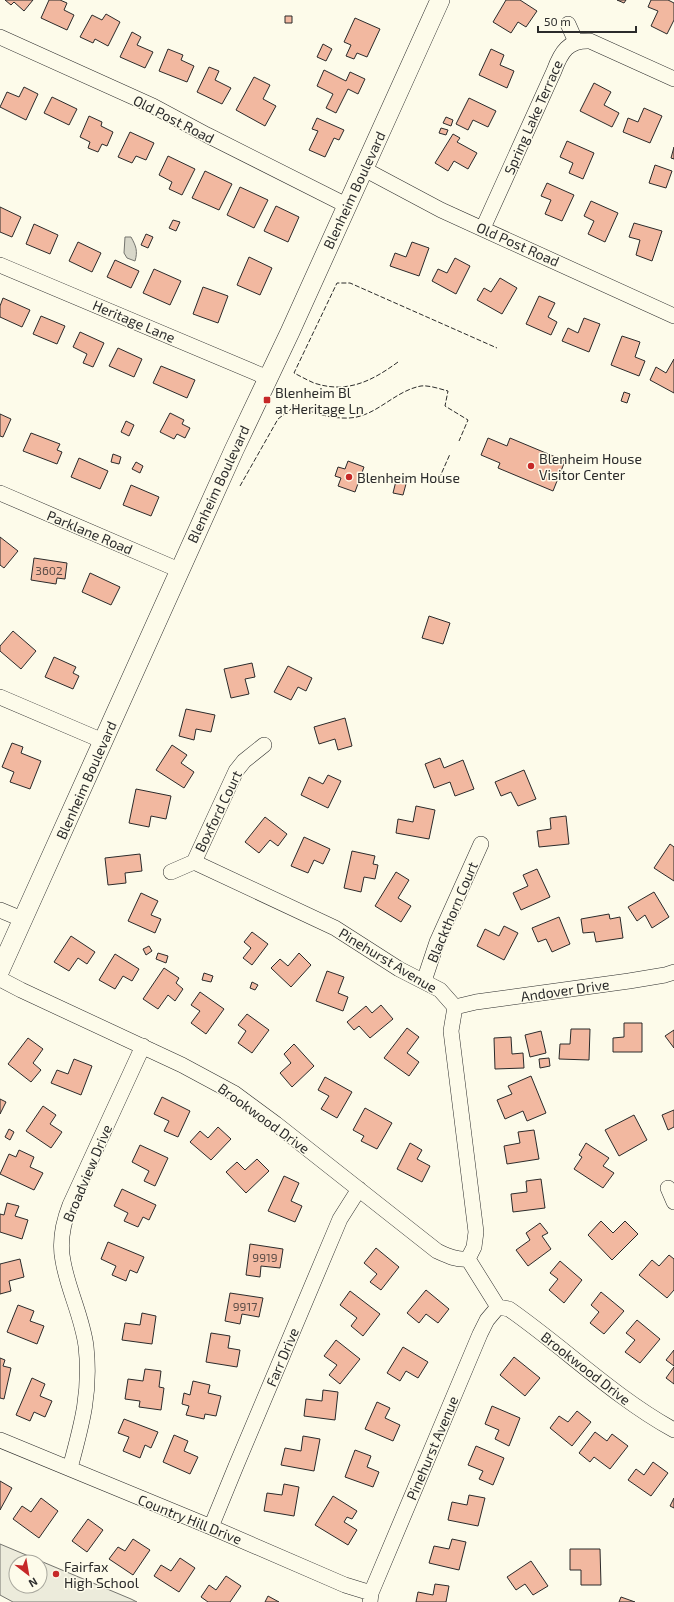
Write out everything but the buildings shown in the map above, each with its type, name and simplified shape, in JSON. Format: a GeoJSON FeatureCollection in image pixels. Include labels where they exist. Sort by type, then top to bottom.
{"type":"FeatureCollection","features":[{"type":"Feature","properties":{"kind":"main road","name":"Blenheim Boulevard"},"geometry":{"type":"LineString","coordinates":[[0,970],[24,920],[179,570],[290,332],[346,205],[364,169],[440,0]]}},
{"type":"Feature","properties":{"kind":"street"},"geometry":{"type":"LineString","coordinates":[[568,24],[576,42],[590,41],[596,43],[674,79]]}},
{"type":"Feature","properties":{"kind":"street","name":"Old Post Road"},"geometry":{"type":"LineString","coordinates":[[0,37],[154,106],[207,135],[346,205]]}},
{"type":"Feature","properties":{"kind":"street","name":"Spring Lake Terrace"},"geometry":{"type":"LineString","coordinates":[[483,228],[559,59],[567,48],[576,42]]}},
{"type":"Feature","properties":{"kind":"street","name":"Old Post Road"},"geometry":{"type":"LineString","coordinates":[[364,169],[441,210],[674,316]]}},
{"type":"Feature","properties":{"kind":"street","name":"Heritage Lane"},"geometry":{"type":"LineString","coordinates":[[0,265],[268,378]]}},
{"type":"Feature","properties":{"kind":"street","name":"Parklane Road"},"geometry":{"type":"LineString","coordinates":[[0,493],[179,570]]}},
{"type":"Feature","properties":{"kind":"street"},"geometry":{"type":"LineString","coordinates":[[0,697],[103,741]]}},
{"type":"Feature","properties":{"kind":"street","name":"Boxford Court"},"geometry":{"type":"LineString","coordinates":[[194,862],[236,771],[244,761],[264,746]]}},
{"type":"Feature","properties":{"kind":"street","name":"Blackthorn Court"},"geometry":{"type":"LineString","coordinates":[[424,981],[437,942],[481,844]]}},
{"type":"Feature","properties":{"kind":"street"},"geometry":{"type":"LineString","coordinates":[[171,872],[194,862]]}},
{"type":"Feature","properties":{"kind":"street","name":"Pinehurst Avenue"},"geometry":{"type":"LineString","coordinates":[[194,862],[335,928],[399,969],[440,990],[455,1007]]}},
{"type":"Feature","properties":{"kind":"street"},"geometry":{"type":"LineString","coordinates":[[0,910],[24,920]]}},
{"type":"Feature","properties":{"kind":"street","name":"Andover Drive"},"geometry":{"type":"LineString","coordinates":[[455,1007],[476,1002],[629,982],[674,972]]}},
{"type":"Feature","properties":{"kind":"street","name":"Brookwood Drive"},"geometry":{"type":"LineString","coordinates":[[0,979],[143,1046],[234,1093],[276,1124],[437,1251],[460,1260],[468,1259]]}},
{"type":"Feature","properties":{"kind":"street"},"geometry":{"type":"LineString","coordinates":[[455,1007],[451,1031],[476,1232],[474,1247],[468,1259],[498,1307]]}},
{"type":"Feature","properties":{"kind":"street","name":"Broadview Drive"},"geometry":{"type":"LineString","coordinates":[[70,1468],[84,1416],[88,1371],[86,1346],[81,1320],[63,1261],[61,1246],[63,1229],[70,1205],[143,1046]]}},
{"type":"Feature","properties":{"kind":"street"},"geometry":{"type":"LineString","coordinates":[[668,1188],[674,1202]]}},
{"type":"Feature","properties":{"kind":"street","name":"Farr Drive"},"geometry":{"type":"LineString","coordinates":[[211,1527],[340,1219],[359,1189]]}},
{"type":"Feature","properties":{"kind":"street","name":"Pinehurst Avenue"},"geometry":{"type":"LineString","coordinates":[[370,1597],[480,1334],[487,1320],[498,1307]]}},
{"type":"Feature","properties":{"kind":"street","name":"Brookwood Drive"},"geometry":{"type":"LineString","coordinates":[[498,1307],[509,1309],[612,1390],[643,1412],[674,1430]]}},
{"type":"Feature","properties":{"kind":"street","name":"Country Hill Drive"},"geometry":{"type":"LineString","coordinates":[[0,1440],[211,1527],[370,1597]]}},
{"type":"Feature","properties":{"kind":"shaded area"},"geometry":{"type":"Polygon","coordinates":[[[125,237],[131,237],[134,243],[136,249],[135,261],[127,258],[124,253],[125,237]]]}},
{"type":"Feature","properties":{"kind":"shaded area","name":"Fairfax High School"},"geometry":{"type":"Polygon","coordinates":[[[0,1544],[24,1554],[8,1554],[8,1594],[48,1594],[48,1564],[137,1602],[13,1602],[0,1595],[0,1544]]]}},
{"type":"Feature","properties":{"kind":"fence"},"geometry":{"type":"LineString","coordinates":[[398,362],[369,380],[348,386],[326,386],[314,383],[294,373],[337,283],[350,283],[497,348]]}},
{"type":"Feature","properties":{"kind":"fence"},"geometry":{"type":"LineString","coordinates":[[240,486],[278,419],[295,406],[328,416],[342,418],[359,417],[377,409],[411,389],[421,386],[431,387],[448,391],[445,406],[468,420],[459,441]]}},
{"type":"Feature","properties":{"kind":"fence"},"geometry":{"type":"LineString","coordinates":[[439,479],[450,454]]}},
{"type":"Feature","properties":{"kind":"place","name":"Blenheim Bl at Heritage Ln"},"geometry":{"type":"Point","coordinates":[267,400]}},
{"type":"Feature","properties":{"kind":"place","name":"Blenheim House Visitor Center"},"geometry":{"type":"Point","coordinates":[531,466]}},
{"type":"Feature","properties":{"kind":"place","name":"Blenheim House"},"geometry":{"type":"Point","coordinates":[349,477]}},
{"type":"Feature","properties":{"kind":"place","name":"Fairfax High School"},"geometry":{"type":"Point","coordinates":[56,1574]}}]}
